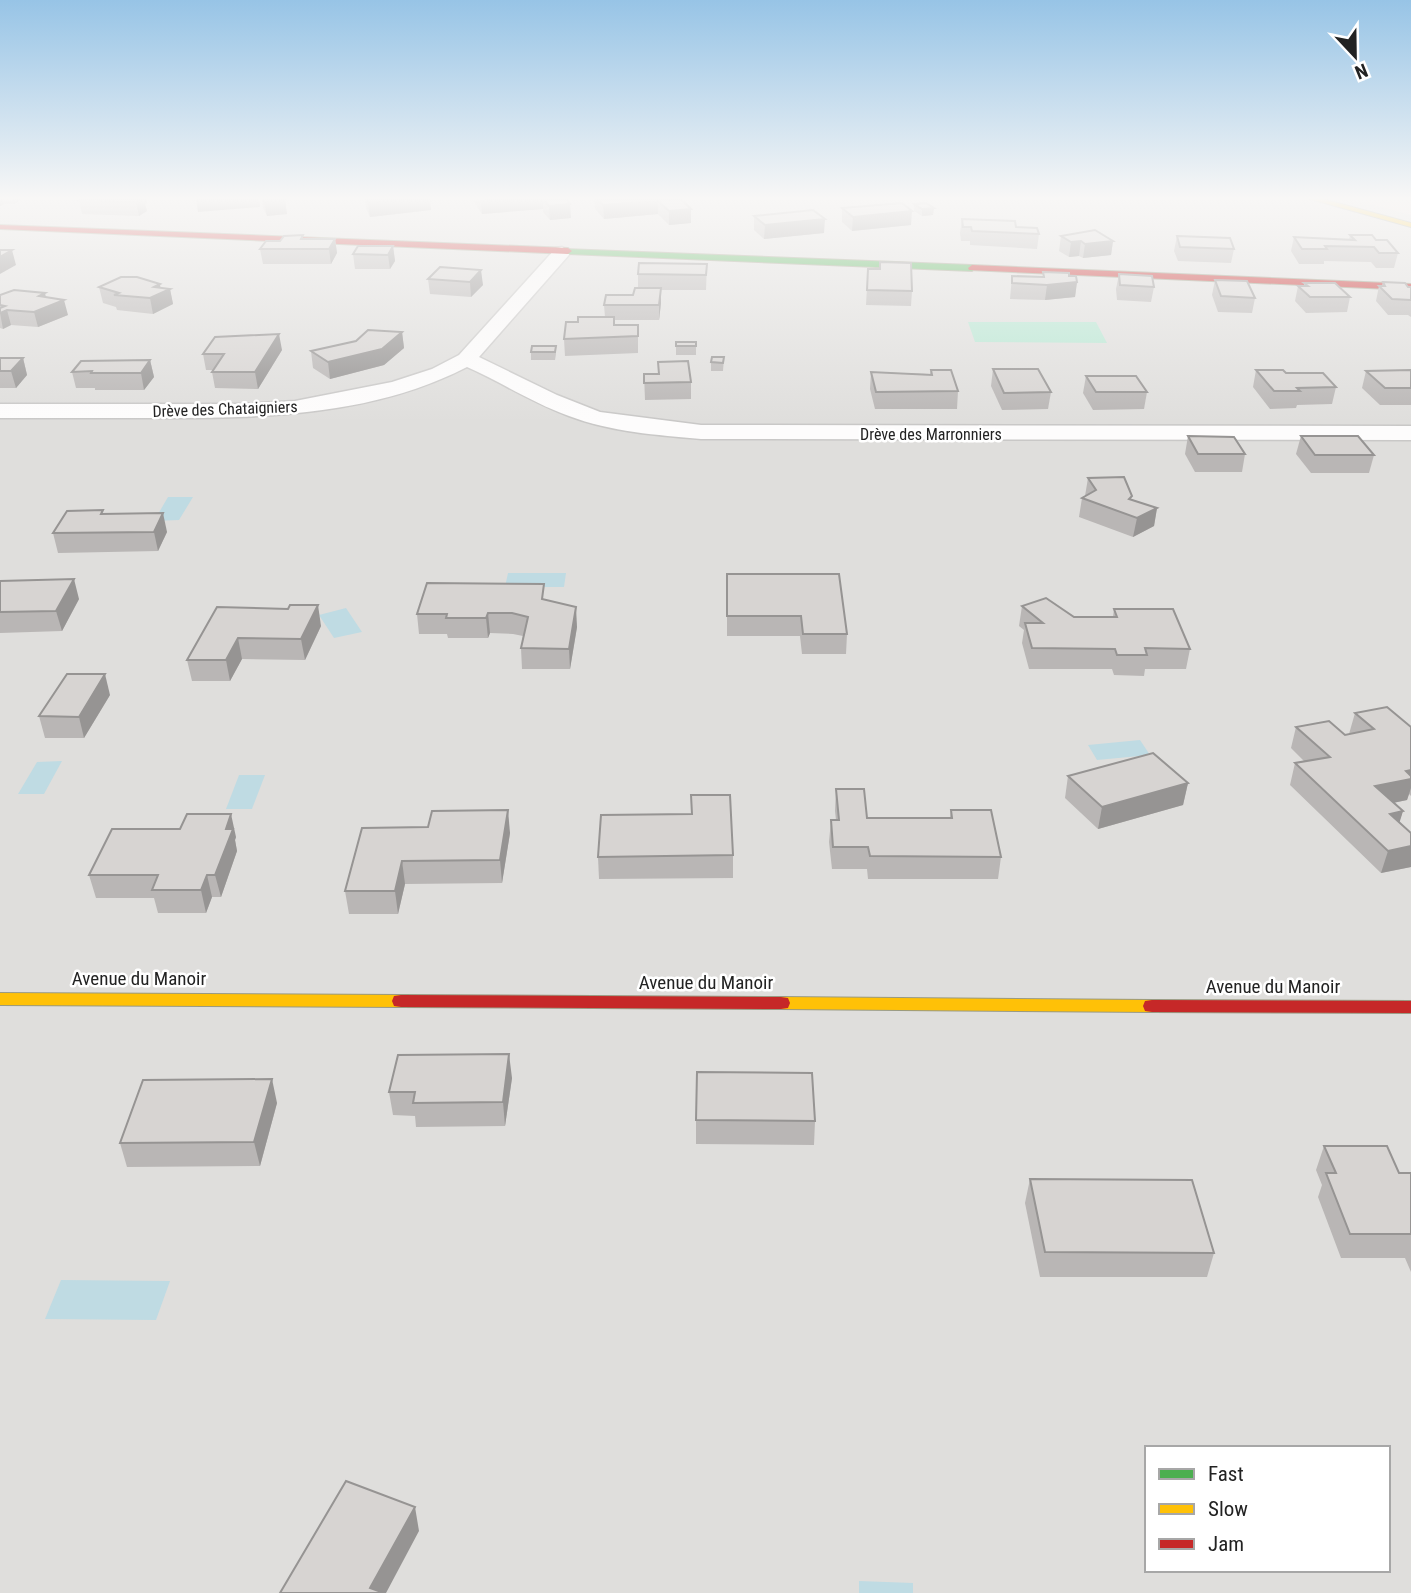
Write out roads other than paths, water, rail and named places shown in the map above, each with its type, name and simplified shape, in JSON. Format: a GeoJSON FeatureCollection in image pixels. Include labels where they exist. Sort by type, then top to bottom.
{"type":"FeatureCollection","features":[{"type":"Feature","properties":{"kind":"street","name":"Drève des Chataigniers"},"geometry":{"type":"LineString","coordinates":[[0,411],[241,411],[295,408],[399,387],[439,373],[466,359],[543,273]]}},
{"type":"Feature","properties":{"kind":"street"},"geometry":{"type":"LineString","coordinates":[[1080,273],[1411,287]]}},
{"type":"Feature","properties":{"kind":"street","name":"Drève des Marronniers"},"geometry":{"type":"LineString","coordinates":[[466,359],[499,372],[544,398],[579,412],[634,425],[701,432],[1411,433]]}},
{"type":"Feature","properties":{"kind":"street","name":"Avenue du Manoir"},"geometry":{"type":"LineString","coordinates":[[0,999],[1411,1007]]}},
{"type":"Feature","properties":{"kind":"water"},"geometry":{"type":"Polygon","coordinates":[[[168,497],[193,497],[179,520],[154,521],[168,497]]]}},
{"type":"Feature","properties":{"kind":"water"},"geometry":{"type":"Polygon","coordinates":[[[508,573],[566,573],[564,587],[505,587],[508,573]]]}},
{"type":"Feature","properties":{"kind":"water"},"geometry":{"type":"Polygon","coordinates":[[[346,608],[362,632],[334,638],[319,615],[346,608]]]}},
{"type":"Feature","properties":{"kind":"water"},"geometry":{"type":"Polygon","coordinates":[[[1140,740],[1150,755],[1097,760],[1088,745],[1140,740]]]}},
{"type":"Feature","properties":{"kind":"water"},"geometry":{"type":"Polygon","coordinates":[[[62,761],[44,794],[18,794],[37,762],[62,761]]]}},
{"type":"Feature","properties":{"kind":"water"},"geometry":{"type":"Polygon","coordinates":[[[239,775],[265,775],[252,809],[226,809],[239,775]]]}},
{"type":"Feature","properties":{"kind":"water"},"geometry":{"type":"Polygon","coordinates":[[[61,1280],[170,1281],[156,1320],[45,1319],[61,1280]]]}},
{"type":"Feature","properties":{"kind":"water"},"geometry":{"type":"Polygon","coordinates":[[[859,1581],[913,1583],[913,1593],[859,1593],[859,1581]]]}}]}
